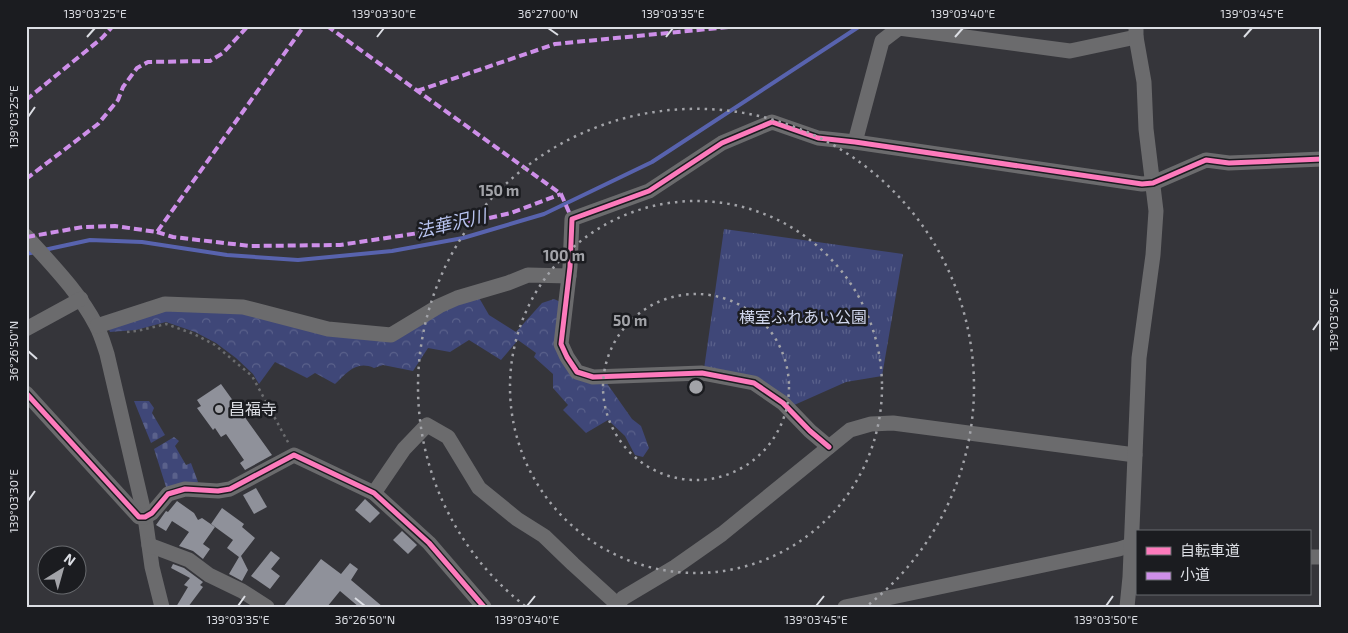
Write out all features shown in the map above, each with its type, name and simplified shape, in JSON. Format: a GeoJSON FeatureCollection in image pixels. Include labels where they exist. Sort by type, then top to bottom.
{"type":"FeatureCollection","features":[{"type":"Feature","properties":{"kind":"street"},"geometry":{"type":"LineString","coordinates":[[855,142],[882,41],[899,28],[1070,51],[1136,32],[1144,82],[1146,129],[1156,211],[1153,255],[1139,358],[1134,545],[1127,607]]}},
{"type":"Feature","properties":{"kind":"street"},"geometry":{"type":"LineString","coordinates":[[830,448],[810,431],[783,403],[754,383],[702,373],[593,376],[577,372],[560,344],[569,276],[572,219],[649,191],[722,143],[772,122],[818,138],[1142,184],[1153,183],[1206,160],[1229,163],[1322,159]]}},
{"type":"Feature","properties":{"kind":"street"},"geometry":{"type":"LineString","coordinates":[[26,236],[81,299],[99,332],[107,354],[145,517],[152,567],[162,607]]}},
{"type":"Feature","properties":{"kind":"street"},"geometry":{"type":"LineString","coordinates":[[99,332],[165,304],[243,307],[328,329],[391,335],[439,306],[457,298],[528,275],[569,276]]}},
{"type":"Feature","properties":{"kind":"street"},"geometry":{"type":"LineString","coordinates":[[26,329],[81,299]]}},
{"type":"Feature","properties":{"kind":"street"},"geometry":{"type":"LineString","coordinates":[[26,393],[138,517],[145,517],[152,513],[168,494],[185,489],[218,491],[230,489],[285,458],[294,455],[374,493],[429,543],[484,607]]}},
{"type":"Feature","properties":{"kind":"street"},"geometry":{"type":"LineString","coordinates":[[374,493],[404,449],[427,425],[448,437],[479,488],[517,519],[544,536],[572,564],[623,604],[722,534],[850,430],[871,424],[893,423],[1135,455]]}},
{"type":"Feature","properties":{"kind":"street"},"geometry":{"type":"LineString","coordinates":[[149,544],[189,560],[209,575],[242,591],[267,607]]}},
{"type":"Feature","properties":{"kind":"street"},"geometry":{"type":"LineString","coordinates":[[845,607],[1134,545]]}},
{"type":"Feature","properties":{"kind":"path"},"geometry":{"type":"LineString","coordinates":[[99,332],[137,331],[166,324],[215,344],[252,376],[294,455]]}},
{"type":"Feature","properties":{"kind":"green space","name":"横室ふれあい公園"},"geometry":{"type":"Polygon","coordinates":[[[724,229],[903,254],[882,376],[846,382],[792,406],[704,369],[724,229]]]}},
{"type":"Feature","properties":{"kind":"green space"},"geometry":{"type":"Polygon","coordinates":[[[478,296],[489,315],[516,332],[542,303],[554,299],[563,303],[563,358],[606,382],[632,419],[641,426],[649,448],[643,457],[635,455],[625,436],[608,420],[586,433],[563,410],[568,405],[553,388],[553,374],[534,357],[536,353],[518,340],[501,360],[469,340],[450,352],[428,348],[413,371],[383,365],[374,368],[362,366],[352,369],[335,384],[315,373],[307,378],[275,362],[259,384],[253,374],[236,358],[216,343],[195,332],[166,322],[136,330],[110,332],[107,325],[165,306],[243,311],[392,339],[440,310],[478,296]]]}},
{"type":"Feature","properties":{"kind":"green space"},"geometry":{"type":"Polygon","coordinates":[[[134,401],[149,401],[154,408],[152,413],[165,435],[151,443],[134,401]]]}},
{"type":"Feature","properties":{"kind":"green space"},"geometry":{"type":"Polygon","coordinates":[[[174,437],[179,441],[175,446],[186,465],[191,463],[198,482],[167,490],[154,449],[174,437]]]}},
{"type":"Feature","properties":{"kind":"building"},"geometry":{"type":"Polygon","coordinates":[[[221,384],[272,455],[245,470],[240,463],[244,460],[226,434],[221,437],[215,428],[213,430],[197,408],[201,406],[197,400],[221,384]]]}},
{"type":"Feature","properties":{"kind":"building"},"geometry":{"type":"Polygon","coordinates":[[[256,488],[267,507],[254,514],[243,495],[256,488]]]}},
{"type":"Feature","properties":{"kind":"building"},"geometry":{"type":"Polygon","coordinates":[[[365,499],[380,513],[370,523],[355,510],[365,499]]]}},
{"type":"Feature","properties":{"kind":"building"},"geometry":{"type":"Polygon","coordinates":[[[177,501],[194,513],[198,520],[202,518],[215,527],[203,544],[210,549],[203,559],[193,551],[179,546],[189,532],[172,521],[166,531],[156,525],[166,511],[168,512],[177,501]]]}},
{"type":"Feature","properties":{"kind":"building"},"geometry":{"type":"Polygon","coordinates":[[[222,508],[244,524],[242,527],[255,538],[241,556],[248,570],[242,581],[229,574],[239,557],[227,548],[233,540],[211,524],[222,508]]]}},
{"type":"Feature","properties":{"kind":"building"},"geometry":{"type":"Polygon","coordinates":[[[402,531],[417,545],[408,554],[393,540],[402,531]]]}},
{"type":"Feature","properties":{"kind":"building"},"geometry":{"type":"Polygon","coordinates":[[[271,551],[280,558],[271,569],[280,576],[270,589],[251,576],[271,551]]]}},
{"type":"Feature","properties":{"kind":"building"},"geometry":{"type":"Polygon","coordinates":[[[321,559],[341,574],[350,563],[358,569],[351,580],[383,607],[359,607],[340,591],[327,607],[283,607],[321,559]]]}},
{"type":"Feature","properties":{"kind":"building"},"geometry":{"type":"Polygon","coordinates":[[[173,564],[184,568],[203,582],[200,585],[203,587],[188,607],[176,607],[188,587],[184,585],[190,578],[171,568],[173,564]]]}},
{"type":"Feature","properties":{"kind":"waterway","name":"法華沢川"},"geometry":{"type":"LineString","coordinates":[[44,250],[90,240],[142,242],[227,255],[298,260],[392,251],[463,238],[544,214],[652,162],[860,26]]}},
{"type":"Feature","properties":{"kind":"waterway","name":"法華沢川"},"geometry":{"type":"LineString","coordinates":[[26,254],[35,252]]}},
{"type":"Feature","properties":{"kind":"marked path"},"geometry":{"type":"LineString","coordinates":[[26,100],[102,38],[113,26]]}},
{"type":"Feature","properties":{"kind":"marked path"},"geometry":{"type":"LineString","coordinates":[[26,179],[98,124],[118,100],[123,87],[137,68],[148,62],[210,61],[223,53],[248,26]]}},
{"type":"Feature","properties":{"kind":"marked path"},"geometry":{"type":"LineString","coordinates":[[27,237],[83,227],[115,226],[157,232],[304,26]]}},
{"type":"Feature","properties":{"kind":"marked path"},"geometry":{"type":"LineString","coordinates":[[327,26],[561,194],[572,219]]}},
{"type":"Feature","properties":{"kind":"marked path"},"geometry":{"type":"LineString","coordinates":[[417,91],[555,44],[739,26]]}},
{"type":"Feature","properties":{"kind":"marked path"},"geometry":{"type":"LineString","coordinates":[[157,232],[173,237],[250,246],[340,245],[432,231],[511,213],[561,194]]}},
{"type":"Feature","properties":{"kind":"cycle path"},"geometry":{"type":"LineString","coordinates":[[829,447],[810,431],[783,403],[754,383],[702,373],[593,377],[577,372],[561,344],[570,267],[572,219],[649,191],[722,143],[772,122],[818,138],[1142,184],[1153,183],[1206,160],[1229,163],[1322,159]]}},
{"type":"Feature","properties":{"kind":"cycle path"},"geometry":{"type":"LineString","coordinates":[[26,393],[139,517],[145,517],[152,513],[168,494],[185,489],[218,491],[230,489],[294,455],[374,493],[429,543],[484,607]]}},
{"type":"Feature","properties":{"kind":"place","name":"昌福寺"},"geometry":{"type":"Point","coordinates":[219,409]}}]}
